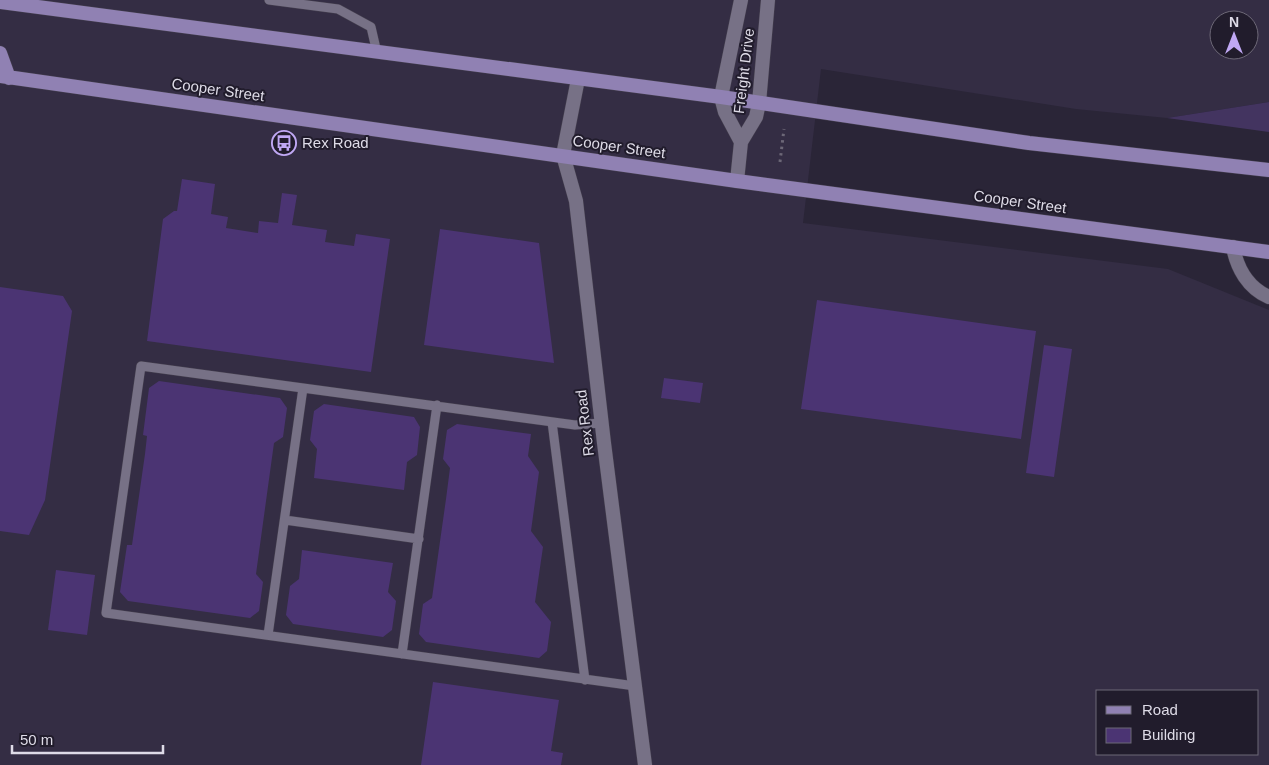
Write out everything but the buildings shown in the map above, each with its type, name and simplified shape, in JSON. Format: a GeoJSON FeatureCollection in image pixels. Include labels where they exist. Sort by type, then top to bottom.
{"type":"FeatureCollection","features":[{"type":"Feature","properties":{"kind":"main road"},"geometry":{"type":"LineString","coordinates":[[0,2],[721,97],[1029,143],[1269,170]]}},
{"type":"Feature","properties":{"kind":"main road"},"geometry":{"type":"LineString","coordinates":[[0,53],[4,77]]}},
{"type":"Feature","properties":{"kind":"main road","name":"Cooper Street"},"geometry":{"type":"LineString","coordinates":[[4,77],[737,181],[1269,252]]}},
{"type":"Feature","properties":{"kind":"street","name":"Freight Drive"},"geometry":{"type":"LineString","coordinates":[[741,0],[721,97],[725,112],[741,142]]}},
{"type":"Feature","properties":{"kind":"street","name":"Freight Drive"},"geometry":{"type":"LineString","coordinates":[[737,181],[741,142],[756,117],[759,103],[768,0]]}},
{"type":"Feature","properties":{"kind":"street","name":"Rex Road"},"geometry":{"type":"LineString","coordinates":[[578,79],[563,155],[576,201],[601,423],[645,765]]}},
{"type":"Feature","properties":{"kind":"street"},"geometry":{"type":"LineString","coordinates":[[1233,247],[1236,264],[1247,280],[1269,297]]}},
{"type":"Feature","properties":{"kind":"lane"},"geometry":{"type":"LineString","coordinates":[[269,0],[338,9],[371,26],[377,53]]}},
{"type":"Feature","properties":{"kind":"lane"},"geometry":{"type":"LineString","coordinates":[[601,423],[575,425],[141,366],[106,613],[635,686]]}},
{"type":"Feature","properties":{"kind":"lane"},"geometry":{"type":"LineString","coordinates":[[268,635],[304,388]]}},
{"type":"Feature","properties":{"kind":"lane"},"geometry":{"type":"LineString","coordinates":[[402,654],[437,405]]}},
{"type":"Feature","properties":{"kind":"lane"},"geometry":{"type":"LineString","coordinates":[[552,422],[585,680]]}},
{"type":"Feature","properties":{"kind":"lane"},"geometry":{"type":"LineString","coordinates":[[285,520],[418,539]]}},
{"type":"Feature","properties":{"kind":"path"},"geometry":{"type":"LineString","coordinates":[[780,162],[784,129]]}},
{"type":"Feature","properties":{"kind":"shaded area"},"geometry":{"type":"Polygon","coordinates":[[[0,0],[1269,0],[1269,102],[1167,118],[1076,109],[821,69],[803,223],[1168,269],[1269,310],[1269,765],[0,765],[0,0]]]}},
{"type":"Feature","properties":{"kind":"shaded area"},"geometry":{"type":"Polygon","coordinates":[[[1269,102],[1269,132],[1167,118],[1269,102]]]}},
{"type":"Feature","properties":{"kind":"place","name":"Rex Road"},"geometry":{"type":"Point","coordinates":[284,143]}}]}
